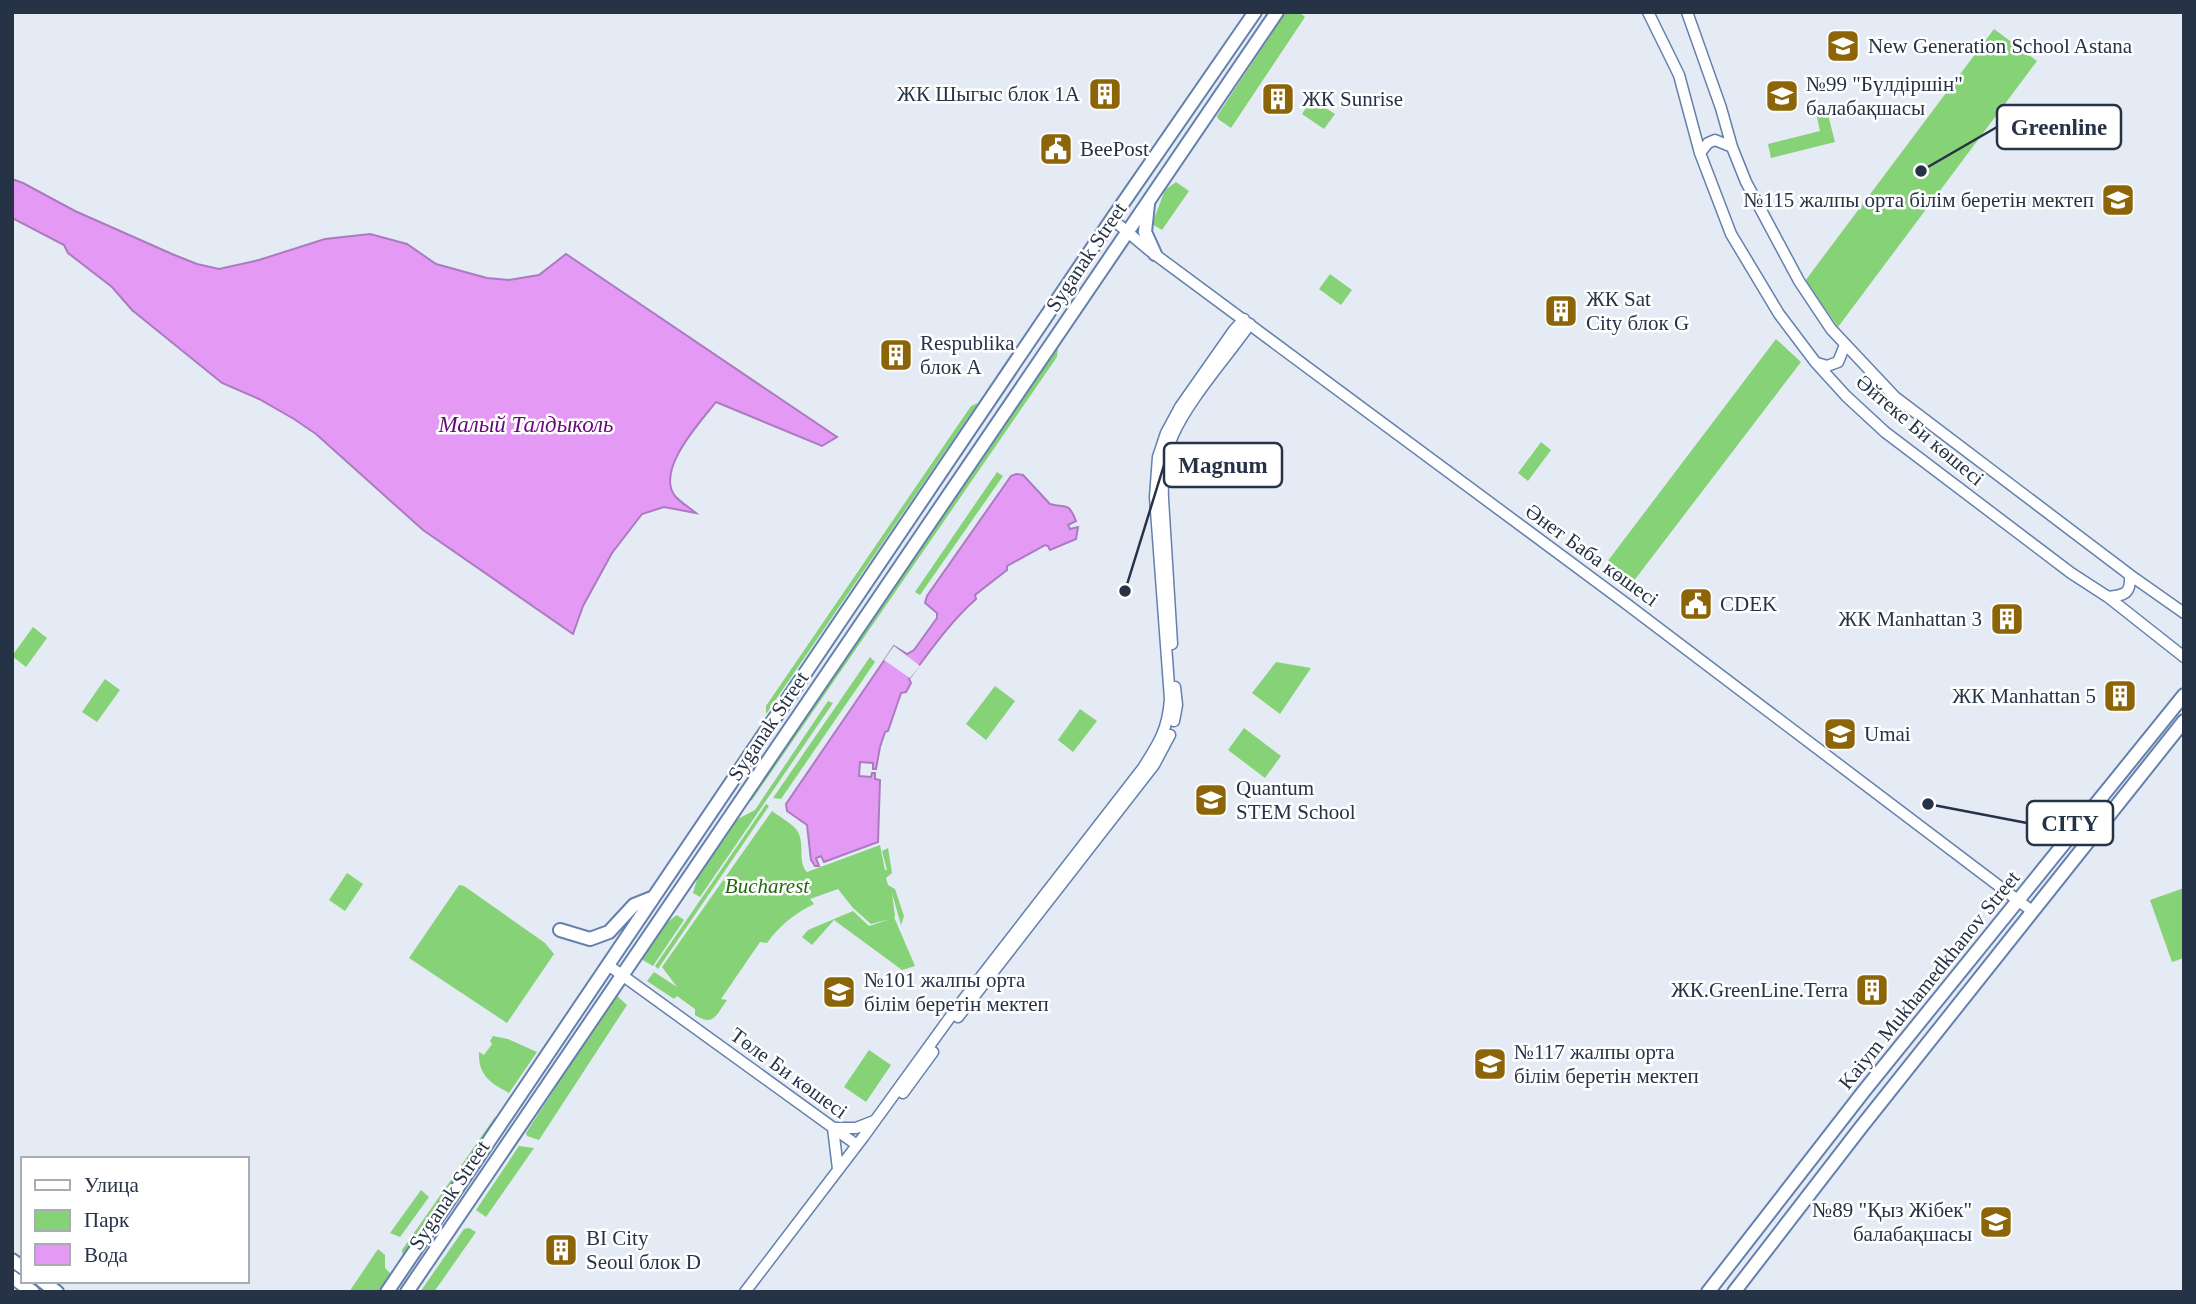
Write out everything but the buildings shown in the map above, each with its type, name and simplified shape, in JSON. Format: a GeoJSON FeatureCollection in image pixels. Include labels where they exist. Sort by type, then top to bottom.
{"type":"FeatureCollection","features":[{"type":"Feature","properties":{"kind":"main road"},"geometry":{"type":"LineString","coordinates":[[1256,12],[1265,25],[1262,34]]}},
{"type":"Feature","properties":{"kind":"main road","name":"Syganak Street"},"geometry":{"type":"LineString","coordinates":[[387,1292],[1112,219],[1256,12]]}},
{"type":"Feature","properties":{"kind":"main road"},"geometry":{"type":"LineString","coordinates":[[1262,34],[1277,12]]}},
{"type":"Feature","properties":{"kind":"main road","name":"Syganak Street"},"geometry":{"type":"LineString","coordinates":[[407,1292],[1262,34]]}},
{"type":"Feature","properties":{"kind":"main road"},"geometry":{"type":"LineString","coordinates":[[1150,198],[1145,232],[1155,254]]}},
{"type":"Feature","properties":{"kind":"main road","name":"Kaiym Mukhamedkhanov Street"},"geometry":{"type":"LineString","coordinates":[[1708,1292],[1857,1100],[2184,695]]}},
{"type":"Feature","properties":{"kind":"main road","name":"Kaiym Mukhamedkhanov Street"},"geometry":{"type":"LineString","coordinates":[[1734,1292],[2184,721]]}},
{"type":"Feature","properties":{"kind":"main road"},"geometry":{"type":"LineString","coordinates":[[560,930],[590,939],[609,932],[634,905],[654,897]]}},
{"type":"Feature","properties":{"kind":"main road"},"geometry":{"type":"LineString","coordinates":[[12,1277],[33,1292]]}},
{"type":"Feature","properties":{"kind":"street","name":"Әйтеке Би көшесі"},"geometry":{"type":"LineString","coordinates":[[1648,12],[1679,75],[1700,153],[1737,244],[1779,314],[1816,363],[1846,396],[1885,432],[2108,597],[2184,657]]}},
{"type":"Feature","properties":{"kind":"street","name":"Әйтеке Би көшесі"},"geometry":{"type":"LineString","coordinates":[[1687,12],[1746,182],[1799,281],[1830,329],[1895,397],[2184,613]]}},
{"type":"Feature","properties":{"kind":"street"},"geometry":{"type":"LineString","coordinates":[[1700,153],[1708,143],[1715,140],[1732,146]]}},
{"type":"Feature","properties":{"kind":"street","name":"Әнет Баба көшесі"},"geometry":{"type":"LineString","coordinates":[[1112,219],[1155,254],[1624,602],[2032,911]]}},
{"type":"Feature","properties":{"kind":"street"},"geometry":{"type":"LineString","coordinates":[[746,1292],[1163,738],[1170,699],[1155,498],[1158,457],[1180,407],[1234,330],[1247,322]]}},
{"type":"Feature","properties":{"kind":"street"},"geometry":{"type":"LineString","coordinates":[[753,1292],[957,1019],[1144,778],[1168,742],[1177,705],[1162,480],[1166,458],[1173,435],[1186,411],[1247,322]]}},
{"type":"Feature","properties":{"kind":"street"},"geometry":{"type":"LineString","coordinates":[[1816,363],[1827,366],[1838,362],[1845,345]]}},
{"type":"Feature","properties":{"kind":"street"},"geometry":{"type":"LineString","coordinates":[[2108,597],[2120,596],[2128,591],[2130,575]]}},
{"type":"Feature","properties":{"kind":"street","name":"Төле Би көшесі"},"geometry":{"type":"LineString","coordinates":[[608,965],[857,1145]]}},
{"type":"Feature","properties":{"kind":"street"},"geometry":{"type":"LineString","coordinates":[[838,1169],[833,1128],[856,1128],[875,1121]]}},
{"type":"Feature","properties":{"kind":"green space"},"geometry":{"type":"Polygon","coordinates":[[[1286,12],[1299,12],[1305,17],[1231,128],[1217,116],[1286,12]]]}},
{"type":"Feature","properties":{"kind":"green space"},"geometry":{"type":"Polygon","coordinates":[[[1994,29],[2037,61],[1838,327],[1805,281],[1994,29]]]}},
{"type":"Feature","properties":{"kind":"green space"},"geometry":{"type":"Polygon","coordinates":[[[1312,99],[1335,114],[1324,129],[1302,114],[1312,99]]]}},
{"type":"Feature","properties":{"kind":"green space"},"geometry":{"type":"Polygon","coordinates":[[[1827,111],[1835,142],[1771,158],[1768,144],[1820,131],[1816,113],[1827,111]]]}},
{"type":"Feature","properties":{"kind":"green space"},"geometry":{"type":"Polygon","coordinates":[[[1176,182],[1189,191],[1162,230],[1152,224],[1165,190],[1176,182]]]}},
{"type":"Feature","properties":{"kind":"green space"},"geometry":{"type":"Polygon","coordinates":[[[1330,274],[1352,290],[1341,305],[1319,289],[1330,274]]]}},
{"type":"Feature","properties":{"kind":"green space"},"geometry":{"type":"Polygon","coordinates":[[[1776,339],[1801,362],[1633,582],[1607,562],[1776,339]]]}},
{"type":"Feature","properties":{"kind":"green space"},"geometry":{"type":"Polygon","coordinates":[[[1058,347],[1057,357],[752,800],[746,803],[1058,347]]]}},
{"type":"Feature","properties":{"kind":"green space"},"geometry":{"type":"Polygon","coordinates":[[[978,403],[766,714],[766,706],[971,406],[978,403]]]}},
{"type":"Feature","properties":{"kind":"green space"},"geometry":{"type":"Polygon","coordinates":[[[1541,442],[1551,450],[1528,481],[1518,473],[1541,442]]]}},
{"type":"Feature","properties":{"kind":"green space"},"geometry":{"type":"Polygon","coordinates":[[[997,472],[1003,476],[920,595],[915,592],[997,472]]]}},
{"type":"Feature","properties":{"kind":"green space"},"geometry":{"type":"Polygon","coordinates":[[[33,627],[47,638],[26,667],[12,656],[33,627]]]}},
{"type":"Feature","properties":{"kind":"green space"},"geometry":{"type":"Polygon","coordinates":[[[870,657],[875,662],[781,799],[773,798],[870,657]]]}},
{"type":"Feature","properties":{"kind":"green space"},"geometry":{"type":"Polygon","coordinates":[[[1276,662],[1311,668],[1280,714],[1252,693],[1276,662]]]}},
{"type":"Feature","properties":{"kind":"green space"},"geometry":{"type":"Polygon","coordinates":[[[105,679],[120,690],[97,722],[82,712],[105,679]]]}},
{"type":"Feature","properties":{"kind":"green space"},"geometry":{"type":"Polygon","coordinates":[[[995,686],[1015,701],[986,740],[966,724],[995,686]]]}},
{"type":"Feature","properties":{"kind":"green space"},"geometry":{"type":"Polygon","coordinates":[[[828,701],[833,703],[700,897],[693,893],[698,876],[734,821],[755,810],[828,701]]]}},
{"type":"Feature","properties":{"kind":"green space"},"geometry":{"type":"Polygon","coordinates":[[[1080,709],[1097,721],[1073,752],[1058,740],[1080,709]]]}},
{"type":"Feature","properties":{"kind":"green space"},"geometry":{"type":"Polygon","coordinates":[[[1244,728],[1281,756],[1265,778],[1228,750],[1244,728]]]}},
{"type":"Feature","properties":{"kind":"green space"},"geometry":{"type":"Polygon","coordinates":[[[766,804],[769,806],[658,969],[655,966],[766,804]]]}},
{"type":"Feature","properties":{"kind":"green space","name":"Bucharest"},"geometry":{"type":"Polygon","coordinates":[[[772,811],[799,833],[802,862],[807,872],[880,845],[887,870],[882,851],[888,848],[892,873],[886,878],[888,885],[895,889],[904,916],[901,925],[892,893],[894,917],[915,966],[902,970],[834,920],[812,945],[802,937],[808,930],[853,911],[869,926],[890,919],[871,924],[853,908],[838,889],[810,899],[814,904],[788,920],[767,943],[760,942],[721,999],[727,1000],[717,1015],[706,1020],[695,1015],[695,1009],[677,996],[674,999],[647,981],[654,972],[677,987],[662,967],[772,811]]]}},
{"type":"Feature","properties":{"kind":"green space"},"geometry":{"type":"Polygon","coordinates":[[[347,873],[363,884],[345,911],[329,900],[347,873]]]}},
{"type":"Feature","properties":{"kind":"green space"},"geometry":{"type":"Polygon","coordinates":[[[459,885],[545,943],[554,954],[507,1023],[409,958],[459,885]]]}},
{"type":"Feature","properties":{"kind":"green space"},"geometry":{"type":"Polygon","coordinates":[[[2184,888],[2184,958],[2172,962],[2150,900],[2184,888]]]}},
{"type":"Feature","properties":{"kind":"green space"},"geometry":{"type":"Polygon","coordinates":[[[677,915],[684,920],[653,966],[641,959],[662,926],[677,915]]]}},
{"type":"Feature","properties":{"kind":"green space"},"geometry":{"type":"Polygon","coordinates":[[[616,995],[627,1005],[539,1140],[527,1136],[526,1133],[616,995]]]}},
{"type":"Feature","properties":{"kind":"green space"},"geometry":{"type":"Polygon","coordinates":[[[493,1036],[508,1039],[537,1052],[509,1093],[486,1077],[479,1060],[479,1052],[484,1055],[492,1044],[490,1041],[493,1036]]]}},
{"type":"Feature","properties":{"kind":"green space"},"geometry":{"type":"Polygon","coordinates":[[[869,1050],[891,1065],[866,1102],[844,1087],[869,1050]]]}},
{"type":"Feature","properties":{"kind":"green space"},"geometry":{"type":"Polygon","coordinates":[[[499,1116],[403,1256],[402,1250],[495,1117],[499,1116]]]}},
{"type":"Feature","properties":{"kind":"green space"},"geometry":{"type":"Polygon","coordinates":[[[519,1146],[534,1148],[486,1217],[476,1210],[519,1146]]]}},
{"type":"Feature","properties":{"kind":"green space"},"geometry":{"type":"Polygon","coordinates":[[[421,1190],[429,1197],[400,1237],[390,1233],[421,1190]]]}},
{"type":"Feature","properties":{"kind":"green space"},"geometry":{"type":"Polygon","coordinates":[[[469,1228],[476,1232],[434,1292],[420,1292],[464,1229],[469,1228]]]}},
{"type":"Feature","properties":{"kind":"green space"},"geometry":{"type":"Polygon","coordinates":[[[378,1249],[385,1255],[385,1268],[391,1274],[378,1292],[349,1292],[378,1249]]]}},
{"type":"Feature","properties":{"kind":"water","name":"Малый Талдыколь"},"geometry":{"type":"Polygon","coordinates":[[[12,179],[75,211],[172,254],[219,269],[259,260],[325,239],[370,234],[407,244],[436,264],[487,278],[509,280],[539,275],[566,254],[837,437],[822,446],[716,402],[682,446],[671,473],[670,485],[675,496],[696,513],[664,507],[642,514],[612,553],[583,606],[573,634],[423,530],[316,434],[259,399],[222,383],[132,310],[112,287],[68,253],[64,245],[12,218],[12,179]]]}},
{"type":"Feature","properties":{"kind":"water"},"geometry":{"type":"Polygon","coordinates":[[[1023,475],[1050,504],[1069,508],[1076,521],[1068,525],[1070,529],[1078,527],[1076,539],[1050,550],[1045,545],[1007,566],[1007,570],[975,595],[976,599],[941,637],[909,679],[911,683],[906,692],[901,693],[880,747],[876,769],[873,769],[873,763],[860,762],[859,776],[871,777],[872,773],[875,773],[875,779],[880,780],[878,842],[824,862],[821,856],[816,858],[819,866],[815,866],[811,860],[807,825],[787,811],[786,804],[894,646],[907,654],[914,650],[937,618],[937,613],[925,603],[927,596],[1011,476],[1023,475]]]}},
{"type":"Feature","properties":{"kind":"pier"},"geometry":{"type":"Polygon","coordinates":[[[894,646],[920,666],[910,678],[884,660],[894,646]]]}},
{"type":"Feature","properties":{"kind":"place","name":"New Generation School Astana"},"geometry":{"type":"Point","coordinates":[1843,46]}},
{"type":"Feature","properties":{"kind":"place","name":"ЖК Шыгыс блок 1А"},"geometry":{"type":"Point","coordinates":[1105,94]}},
{"type":"Feature","properties":{"kind":"place","name":"№99 \"Бүлдіршін\" балабақшасы"},"geometry":{"type":"Point","coordinates":[1782,96]}},
{"type":"Feature","properties":{"kind":"place","name":"ЖК Sunrise"},"geometry":{"type":"Point","coordinates":[1278,99]}},
{"type":"Feature","properties":{"kind":"place","name":"BeePost"},"geometry":{"type":"Point","coordinates":[1056,149]}},
{"type":"Feature","properties":{"kind":"place","name":"Greenline"},"geometry":{"type":"Point","coordinates":[1921,171]}},
{"type":"Feature","properties":{"kind":"place","name":"№115 жалпы орта білім беретін мектеп"},"geometry":{"type":"Point","coordinates":[2118,200]}},
{"type":"Feature","properties":{"kind":"place","name":"ЖК Sat City блок G"},"geometry":{"type":"Point","coordinates":[1561,311]}},
{"type":"Feature","properties":{"kind":"place","name":"Respublika блок А"},"geometry":{"type":"Point","coordinates":[896,355]}},
{"type":"Feature","properties":{"kind":"place","name":"Magnum"},"geometry":{"type":"Point","coordinates":[1125,591]}},
{"type":"Feature","properties":{"kind":"place","name":"CDEK"},"geometry":{"type":"Point","coordinates":[1696,604]}},
{"type":"Feature","properties":{"kind":"place","name":"ЖК Manhattan 3"},"geometry":{"type":"Point","coordinates":[2007,619]}},
{"type":"Feature","properties":{"kind":"place","name":"ЖК Manhattan 5"},"geometry":{"type":"Point","coordinates":[2120,696]}},
{"type":"Feature","properties":{"kind":"place","name":"Umai"},"geometry":{"type":"Point","coordinates":[1840,734]}},
{"type":"Feature","properties":{"kind":"place","name":"Quantum STEM School"},"geometry":{"type":"Point","coordinates":[1211,800]}},
{"type":"Feature","properties":{"kind":"place","name":"CITY"},"geometry":{"type":"Point","coordinates":[1928,804]}},
{"type":"Feature","properties":{"kind":"place","name":"ЖК.GreenLine.Terra"},"geometry":{"type":"Point","coordinates":[1872,990]}},
{"type":"Feature","properties":{"kind":"place","name":"№101 жалпы орта білім беретін мектеп"},"geometry":{"type":"Point","coordinates":[839,992]}},
{"type":"Feature","properties":{"kind":"place","name":"№117 жалпы орта білім беретін мектеп"},"geometry":{"type":"Point","coordinates":[1490,1064]}},
{"type":"Feature","properties":{"kind":"place","name":"№89 \"Қыз Жібек\" балабақшасы"},"geometry":{"type":"Point","coordinates":[1996,1222]}},
{"type":"Feature","properties":{"kind":"place","name":"BI City Seoul блок D"},"geometry":{"type":"Point","coordinates":[561,1250]}}]}
